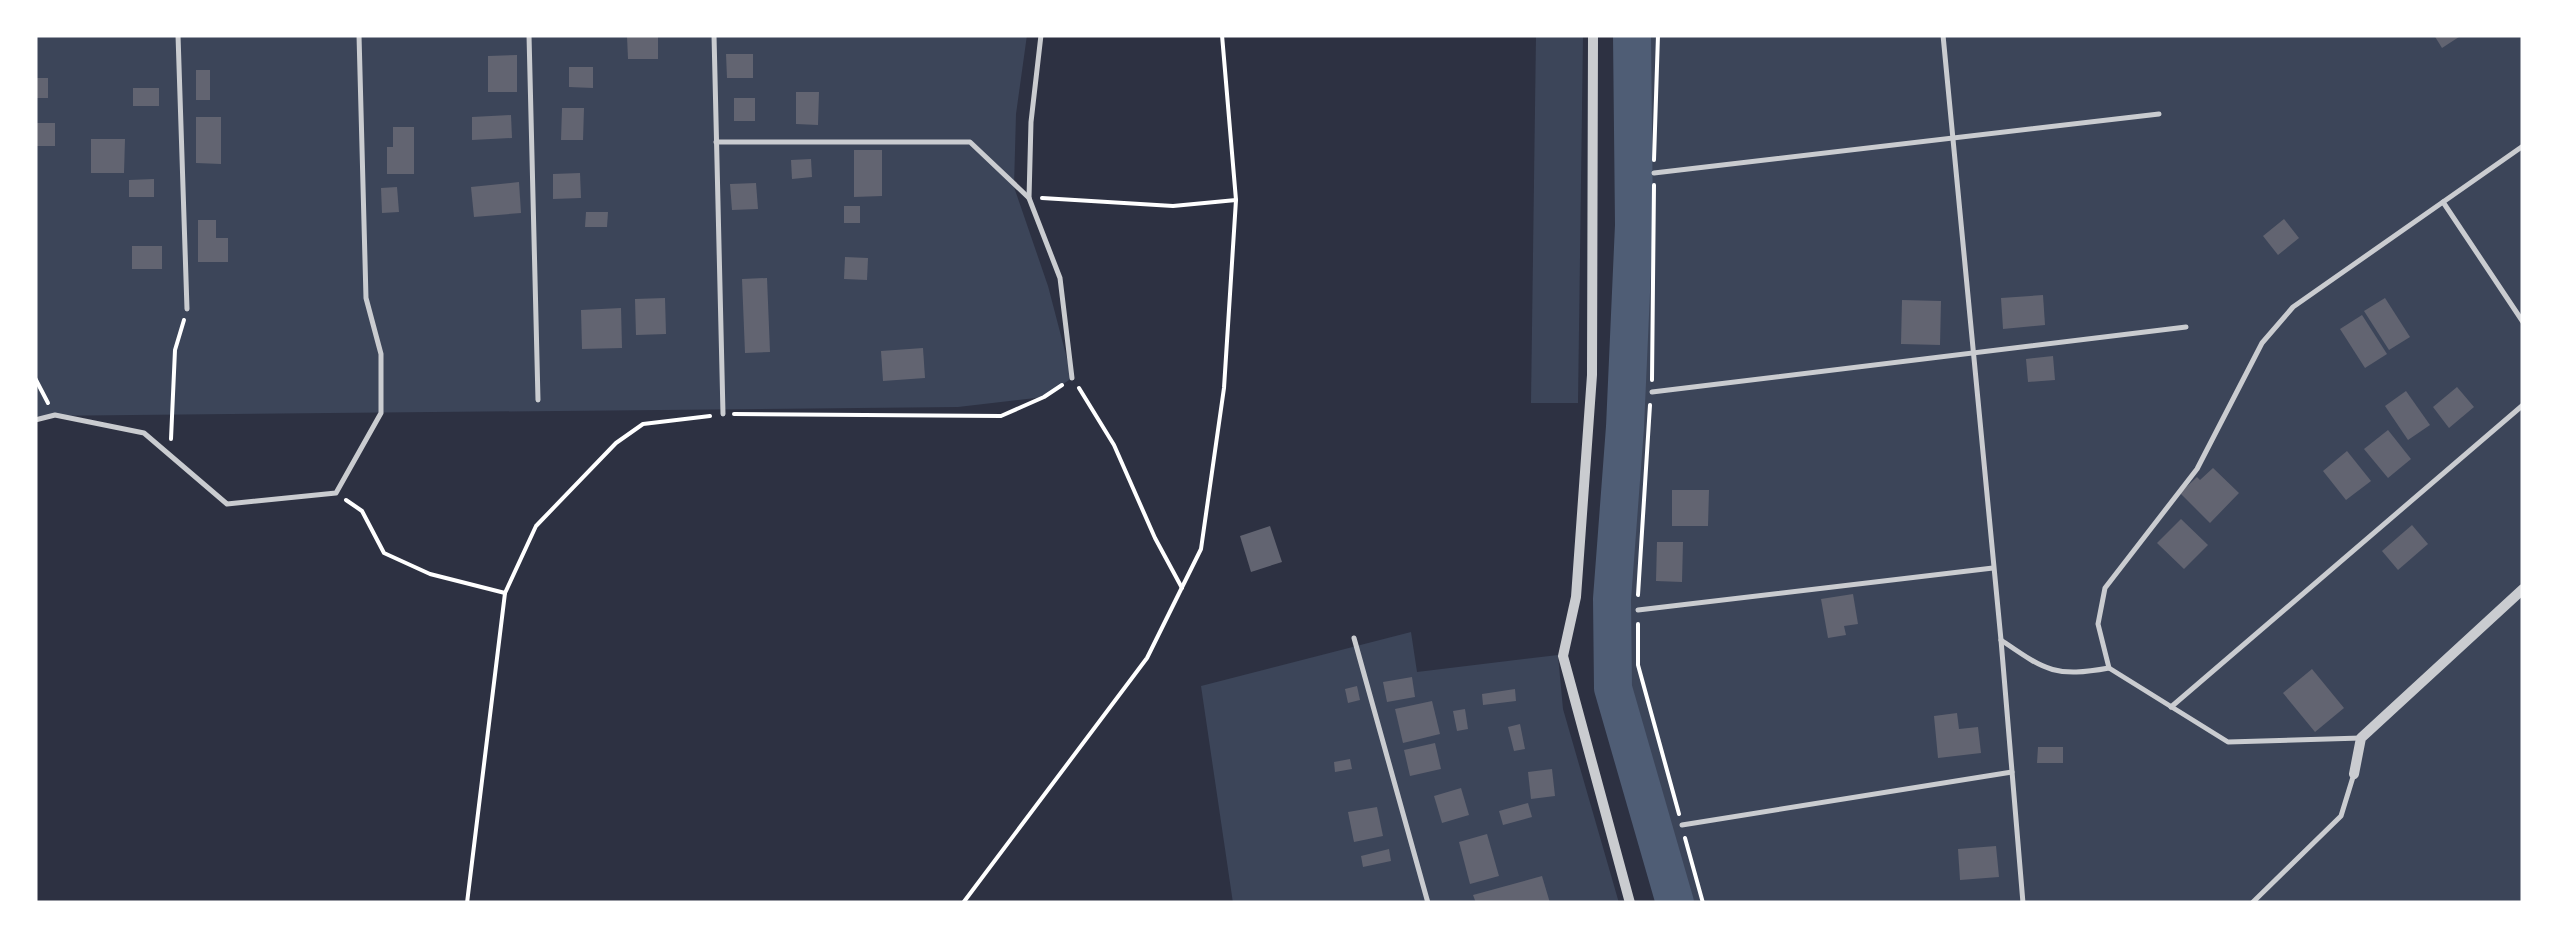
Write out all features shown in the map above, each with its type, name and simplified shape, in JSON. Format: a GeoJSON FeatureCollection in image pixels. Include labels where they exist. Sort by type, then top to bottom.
{"type":"FeatureCollection","features":[{"type":"Feature","properties":{"kind":"street"},"geometry":{"type":"LineString","coordinates":[[1593,35],[1592,375],[1576,597],[1563,656],[1630,903]]}},
{"type":"Feature","properties":{"kind":"street"},"geometry":{"type":"LineString","coordinates":[[2354,774],[2361,738],[2523,589]]}},
{"type":"Feature","properties":{"kind":"lane"},"geometry":{"type":"LineString","coordinates":[[178,35],[187,310]]}},
{"type":"Feature","properties":{"kind":"lane"},"geometry":{"type":"LineString","coordinates":[[35,420],[55,415],[144,433],[228,504],[336,492],[380,413],[381,354],[366,298],[359,35]]}},
{"type":"Feature","properties":{"kind":"lane"},"geometry":{"type":"LineString","coordinates":[[529,35],[538,400]]}},
{"type":"Feature","properties":{"kind":"lane"},"geometry":{"type":"LineString","coordinates":[[714,35],[723,414]]}},
{"type":"Feature","properties":{"kind":"lane"},"geometry":{"type":"LineString","coordinates":[[1028,198],[1041,35]]}},
{"type":"Feature","properties":{"kind":"lane"},"geometry":{"type":"LineString","coordinates":[[1943,35],[2023,903]]}},
{"type":"Feature","properties":{"kind":"lane"},"geometry":{"type":"LineString","coordinates":[[1654,172],[2159,114]]}},
{"type":"Feature","properties":{"kind":"lane"},"geometry":{"type":"LineString","coordinates":[[716,142],[970,142],[1028,198],[1060,278],[1072,378]]}},
{"type":"Feature","properties":{"kind":"lane"},"geometry":{"type":"LineString","coordinates":[[2108,668],[2098,624],[2105,588],[2197,469],[2262,343],[2293,307],[2523,146]]}},
{"type":"Feature","properties":{"kind":"lane"},"geometry":{"type":"LineString","coordinates":[[2443,202],[2523,322]]}},
{"type":"Feature","properties":{"kind":"lane"},"geometry":{"type":"LineString","coordinates":[[1652,392],[2186,327]]}},
{"type":"Feature","properties":{"kind":"lane"},"geometry":{"type":"LineString","coordinates":[[2170,707],[2523,405]]}},
{"type":"Feature","properties":{"kind":"lane"},"geometry":{"type":"LineString","coordinates":[[1638,610],[1993,568]]}},
{"type":"Feature","properties":{"kind":"lane"},"geometry":{"type":"LineString","coordinates":[[1354,638],[1428,903]]}},
{"type":"Feature","properties":{"kind":"lane"},"geometry":{"type":"LineString","coordinates":[[2001,640],[2046,670],[2080,673],[2108,668],[2228,742],[2361,738]]}},
{"type":"Feature","properties":{"kind":"lane"},"geometry":{"type":"LineString","coordinates":[[1682,824],[2012,772]]}},
{"type":"Feature","properties":{"kind":"lane"},"geometry":{"type":"LineString","coordinates":[[2252,903],[2341,816],[2354,774]]}},
{"type":"Feature","properties":{"kind":"path"},"geometry":{"type":"LineString","coordinates":[[963,903],[1147,658],[1201,549],[1224,388],[1236,200],[1222,35]]}},
{"type":"Feature","properties":{"kind":"path"},"geometry":{"type":"LineString","coordinates":[[1658,35],[1652,392],[1638,664],[1703,903]]}},
{"type":"Feature","properties":{"kind":"path"},"geometry":{"type":"LineString","coordinates":[[1028,198],[1173,206],[1236,200]]}},
{"type":"Feature","properties":{"kind":"path"},"geometry":{"type":"LineString","coordinates":[[171,454],[175,350],[187,310]]}},
{"type":"Feature","properties":{"kind":"path"},"geometry":{"type":"LineString","coordinates":[[35,378],[55,415]]}},
{"type":"Feature","properties":{"kind":"path"},"geometry":{"type":"LineString","coordinates":[[467,903],[505,594],[536,526],[616,443],[644,424],[723,414],[1001,416],[1044,397],[1072,378],[1114,445],[1182,588]]}},
{"type":"Feature","properties":{"kind":"path"},"geometry":{"type":"LineString","coordinates":[[336,492],[362,511],[384,553],[430,574],[505,594]]}},
{"type":"Feature","properties":{"kind":"shaded area"},"geometry":{"type":"Polygon","coordinates":[[[35,35],[1027,35],[1016,114],[1014,187],[1048,286],[1072,378],[1044,397],[958,407],[35,416],[35,35]]]}},
{"type":"Feature","properties":{"kind":"shaded area"},"geometry":{"type":"Polygon","coordinates":[[[1536,35],[1583,35],[1578,403],[1531,403],[1536,35]]]}},
{"type":"Feature","properties":{"kind":"shaded area"},"geometry":{"type":"Polygon","coordinates":[[[1648,35],[2523,35],[2523,903],[1680,903],[1628,686],[1621,597],[1648,35]]]}},
{"type":"Feature","properties":{"kind":"shaded area"},"geometry":{"type":"Polygon","coordinates":[[[1411,632],[1417,672],[1558,655],[1563,709],[1619,903],[1233,903],[1201,686],[1411,632]]]}},
{"type":"Feature","properties":{"kind":"building"},"geometry":{"type":"Polygon","coordinates":[[[658,35],[658,59],[628,59],[627,36],[658,35]]]}},
{"type":"Feature","properties":{"kind":"building"},"geometry":{"type":"Polygon","coordinates":[[[2434,35],[2462,35],[2442,48],[2434,35]]]}},
{"type":"Feature","properties":{"kind":"building"},"geometry":{"type":"Polygon","coordinates":[[[726,54],[753,54],[753,78],[727,78],[726,54]]]}},
{"type":"Feature","properties":{"kind":"building"},"geometry":{"type":"Polygon","coordinates":[[[517,55],[517,92],[488,92],[488,56],[517,55]]]}},
{"type":"Feature","properties":{"kind":"building"},"geometry":{"type":"Polygon","coordinates":[[[569,67],[593,67],[593,88],[569,87],[569,67]]]}},
{"type":"Feature","properties":{"kind":"building"},"geometry":{"type":"Polygon","coordinates":[[[196,70],[210,70],[210,100],[196,100],[196,70]]]}},
{"type":"Feature","properties":{"kind":"building"},"geometry":{"type":"Polygon","coordinates":[[[35,78],[48,78],[48,98],[35,98],[35,78]]]}},
{"type":"Feature","properties":{"kind":"building"},"geometry":{"type":"Polygon","coordinates":[[[133,88],[159,88],[159,106],[133,106],[133,88]]]}},
{"type":"Feature","properties":{"kind":"building"},"geometry":{"type":"Polygon","coordinates":[[[796,92],[819,92],[818,125],[796,124],[796,92]]]}},
{"type":"Feature","properties":{"kind":"building"},"geometry":{"type":"Polygon","coordinates":[[[734,98],[755,98],[755,121],[734,121],[734,98]]]}},
{"type":"Feature","properties":{"kind":"building"},"geometry":{"type":"Polygon","coordinates":[[[562,108],[584,108],[583,140],[561,140],[562,108]]]}},
{"type":"Feature","properties":{"kind":"building"},"geometry":{"type":"Polygon","coordinates":[[[511,115],[512,138],[472,140],[472,117],[511,115]]]}},
{"type":"Feature","properties":{"kind":"building"},"geometry":{"type":"Polygon","coordinates":[[[196,117],[221,117],[221,164],[196,163],[196,117]]]}},
{"type":"Feature","properties":{"kind":"building"},"geometry":{"type":"Polygon","coordinates":[[[35,123],[55,123],[55,146],[35,146],[35,123]]]}},
{"type":"Feature","properties":{"kind":"building"},"geometry":{"type":"Polygon","coordinates":[[[393,127],[414,127],[414,174],[387,174],[387,147],[393,147],[393,127]]]}},
{"type":"Feature","properties":{"kind":"building"},"geometry":{"type":"Polygon","coordinates":[[[91,139],[125,139],[124,173],[91,173],[91,139]]]}},
{"type":"Feature","properties":{"kind":"building"},"geometry":{"type":"Polygon","coordinates":[[[854,150],[882,150],[882,196],[854,197],[854,150]]]}},
{"type":"Feature","properties":{"kind":"building"},"geometry":{"type":"Polygon","coordinates":[[[811,159],[812,177],[792,179],[791,160],[811,159]]]}},
{"type":"Feature","properties":{"kind":"building"},"geometry":{"type":"Polygon","coordinates":[[[580,173],[581,198],[553,199],[553,174],[580,173]]]}},
{"type":"Feature","properties":{"kind":"building"},"geometry":{"type":"Polygon","coordinates":[[[154,179],[154,197],[129,197],[129,180],[154,179]]]}},
{"type":"Feature","properties":{"kind":"building"},"geometry":{"type":"Polygon","coordinates":[[[519,182],[521,213],[474,217],[471,187],[519,182]]]}},
{"type":"Feature","properties":{"kind":"building"},"geometry":{"type":"Polygon","coordinates":[[[756,183],[758,209],[732,210],[730,184],[756,183]]]}},
{"type":"Feature","properties":{"kind":"building"},"geometry":{"type":"Polygon","coordinates":[[[397,187],[399,212],[382,213],[381,188],[397,187]]]}},
{"type":"Feature","properties":{"kind":"building"},"geometry":{"type":"Polygon","coordinates":[[[844,206],[860,206],[860,223],[844,223],[844,206]]]}},
{"type":"Feature","properties":{"kind":"building"},"geometry":{"type":"Polygon","coordinates":[[[586,212],[608,212],[607,227],[585,227],[586,212]]]}},
{"type":"Feature","properties":{"kind":"building"},"geometry":{"type":"Polygon","coordinates":[[[2284,219],[2299,238],[2278,255],[2263,236],[2284,219]]]}},
{"type":"Feature","properties":{"kind":"building"},"geometry":{"type":"Polygon","coordinates":[[[198,220],[216,220],[216,238],[228,238],[228,262],[198,262],[198,220]]]}},
{"type":"Feature","properties":{"kind":"building"},"geometry":{"type":"Polygon","coordinates":[[[132,246],[162,246],[162,269],[132,269],[132,246]]]}},
{"type":"Feature","properties":{"kind":"building"},"geometry":{"type":"Polygon","coordinates":[[[845,257],[868,258],[867,280],[844,279],[845,257]]]}},
{"type":"Feature","properties":{"kind":"building"},"geometry":{"type":"Polygon","coordinates":[[[767,278],[770,352],[745,353],[742,279],[767,278]]]}},
{"type":"Feature","properties":{"kind":"building"},"geometry":{"type":"Polygon","coordinates":[[[2043,295],[2045,325],[2003,329],[2001,298],[2043,295]]]}},
{"type":"Feature","properties":{"kind":"building"},"geometry":{"type":"Polygon","coordinates":[[[665,298],[666,334],[636,335],[635,299],[665,298]]]}},
{"type":"Feature","properties":{"kind":"building"},"geometry":{"type":"Polygon","coordinates":[[[2385,298],[2410,337],[2389,350],[2364,311],[2385,298]]]}},
{"type":"Feature","properties":{"kind":"building"},"geometry":{"type":"Polygon","coordinates":[[[1902,300],[1941,301],[1940,345],[1901,344],[1902,300]]]}},
{"type":"Feature","properties":{"kind":"building"},"geometry":{"type":"Polygon","coordinates":[[[621,308],[622,348],[582,349],[581,310],[621,308]]]}},
{"type":"Feature","properties":{"kind":"building"},"geometry":{"type":"Polygon","coordinates":[[[2362,315],[2387,354],[2365,368],[2340,329],[2362,315]]]}},
{"type":"Feature","properties":{"kind":"building"},"geometry":{"type":"Polygon","coordinates":[[[923,348],[925,378],[883,381],[881,351],[923,348]]]}},
{"type":"Feature","properties":{"kind":"building"},"geometry":{"type":"Polygon","coordinates":[[[2053,356],[2055,380],[2028,382],[2026,359],[2053,356]]]}},
{"type":"Feature","properties":{"kind":"building"},"geometry":{"type":"Polygon","coordinates":[[[2457,387],[2474,407],[2449,428],[2433,407],[2457,387]]]}},
{"type":"Feature","properties":{"kind":"building"},"geometry":{"type":"Polygon","coordinates":[[[2406,391],[2430,425],[2408,440],[2385,406],[2406,391]]]}},
{"type":"Feature","properties":{"kind":"building"},"geometry":{"type":"Polygon","coordinates":[[[2388,430],[2411,459],[2388,478],[2364,449],[2388,430]]]}},
{"type":"Feature","properties":{"kind":"building"},"geometry":{"type":"Polygon","coordinates":[[[2347,451],[2371,481],[2346,500],[2323,471],[2347,451]]]}},
{"type":"Feature","properties":{"kind":"building"},"geometry":{"type":"Polygon","coordinates":[[[2213,468],[2239,493],[2210,523],[2180,493],[2213,468]]]}},
{"type":"Feature","properties":{"kind":"building"},"geometry":{"type":"Polygon","coordinates":[[[1672,490],[1709,490],[1708,526],[1672,526],[1672,490]]]}},
{"type":"Feature","properties":{"kind":"building"},"geometry":{"type":"Polygon","coordinates":[[[2181,519],[2208,545],[2184,569],[2157,543],[2181,519]]]}},
{"type":"Feature","properties":{"kind":"building"},"geometry":{"type":"Polygon","coordinates":[[[2412,525],[2428,544],[2398,570],[2382,551],[2412,525]]]}},
{"type":"Feature","properties":{"kind":"building"},"geometry":{"type":"Polygon","coordinates":[[[1270,526],[1282,562],[1251,572],[1240,536],[1270,526]]]}},
{"type":"Feature","properties":{"kind":"building"},"geometry":{"type":"Polygon","coordinates":[[[1657,542],[1683,542],[1682,582],[1656,581],[1657,542]]]}},
{"type":"Feature","properties":{"kind":"building"},"geometry":{"type":"Polygon","coordinates":[[[1853,594],[1858,624],[1844,626],[1846,635],[1828,638],[1821,599],[1853,594]]]}},
{"type":"Feature","properties":{"kind":"building"},"geometry":{"type":"Polygon","coordinates":[[[2312,669],[2344,708],[2315,732],[2283,693],[2312,669]]]}},
{"type":"Feature","properties":{"kind":"building"},"geometry":{"type":"Polygon","coordinates":[[[1412,677],[1415,697],[1387,702],[1383,682],[1412,677]]]}},
{"type":"Feature","properties":{"kind":"building"},"geometry":{"type":"Polygon","coordinates":[[[1357,686],[1360,700],[1348,703],[1345,689],[1357,686]]]}},
{"type":"Feature","properties":{"kind":"building"},"geometry":{"type":"Polygon","coordinates":[[[1515,689],[1516,701],[1483,705],[1482,694],[1515,689]]]}},
{"type":"Feature","properties":{"kind":"building"},"geometry":{"type":"Polygon","coordinates":[[[1432,701],[1440,734],[1403,743],[1395,709],[1432,701]]]}},
{"type":"Feature","properties":{"kind":"building"},"geometry":{"type":"Polygon","coordinates":[[[1465,709],[1468,729],[1457,731],[1453,711],[1465,709]]]}},
{"type":"Feature","properties":{"kind":"building"},"geometry":{"type":"Polygon","coordinates":[[[1957,713],[1959,729],[1978,727],[1981,753],[1938,758],[1934,716],[1957,713]]]}},
{"type":"Feature","properties":{"kind":"building"},"geometry":{"type":"Polygon","coordinates":[[[1520,724],[1525,749],[1514,751],[1508,727],[1520,724]]]}},
{"type":"Feature","properties":{"kind":"building"},"geometry":{"type":"Polygon","coordinates":[[[1435,743],[1441,769],[1410,776],[1404,750],[1435,743]]]}},
{"type":"Feature","properties":{"kind":"building"},"geometry":{"type":"Polygon","coordinates":[[[2038,747],[2063,747],[2063,763],[2037,763],[2038,747]]]}},
{"type":"Feature","properties":{"kind":"building"},"geometry":{"type":"Polygon","coordinates":[[[1350,759],[1352,769],[1335,772],[1334,762],[1350,759]]]}},
{"type":"Feature","properties":{"kind":"building"},"geometry":{"type":"Polygon","coordinates":[[[1552,769],[1555,796],[1531,799],[1528,772],[1552,769]]]}},
{"type":"Feature","properties":{"kind":"building"},"geometry":{"type":"Polygon","coordinates":[[[1461,788],[1469,815],[1442,823],[1434,796],[1461,788]]]}},
{"type":"Feature","properties":{"kind":"building"},"geometry":{"type":"Polygon","coordinates":[[[1528,803],[1532,817],[1503,825],[1499,811],[1528,803]]]}},
{"type":"Feature","properties":{"kind":"building"},"geometry":{"type":"Polygon","coordinates":[[[1377,807],[1383,836],[1354,842],[1348,812],[1377,807]]]}},
{"type":"Feature","properties":{"kind":"building"},"geometry":{"type":"Polygon","coordinates":[[[1487,834],[1499,876],[1470,884],[1459,842],[1487,834]]]}},
{"type":"Feature","properties":{"kind":"building"},"geometry":{"type":"Polygon","coordinates":[[[1996,846],[1999,877],[1960,880],[1958,849],[1996,846]]]}},
{"type":"Feature","properties":{"kind":"building"},"geometry":{"type":"Polygon","coordinates":[[[1389,849],[1391,861],[1363,867],[1361,856],[1389,849]]]}},
{"type":"Feature","properties":{"kind":"building"},"geometry":{"type":"Polygon","coordinates":[[[1542,876],[1550,903],[1476,903],[1473,895],[1542,876]]]}},
{"type":"Feature","properties":{"kind":"waterway"},"geometry":{"type":"LineString","coordinates":[[1632,35],[1634,225],[1612,599],[1613,688],[1675,903]]}}]}
